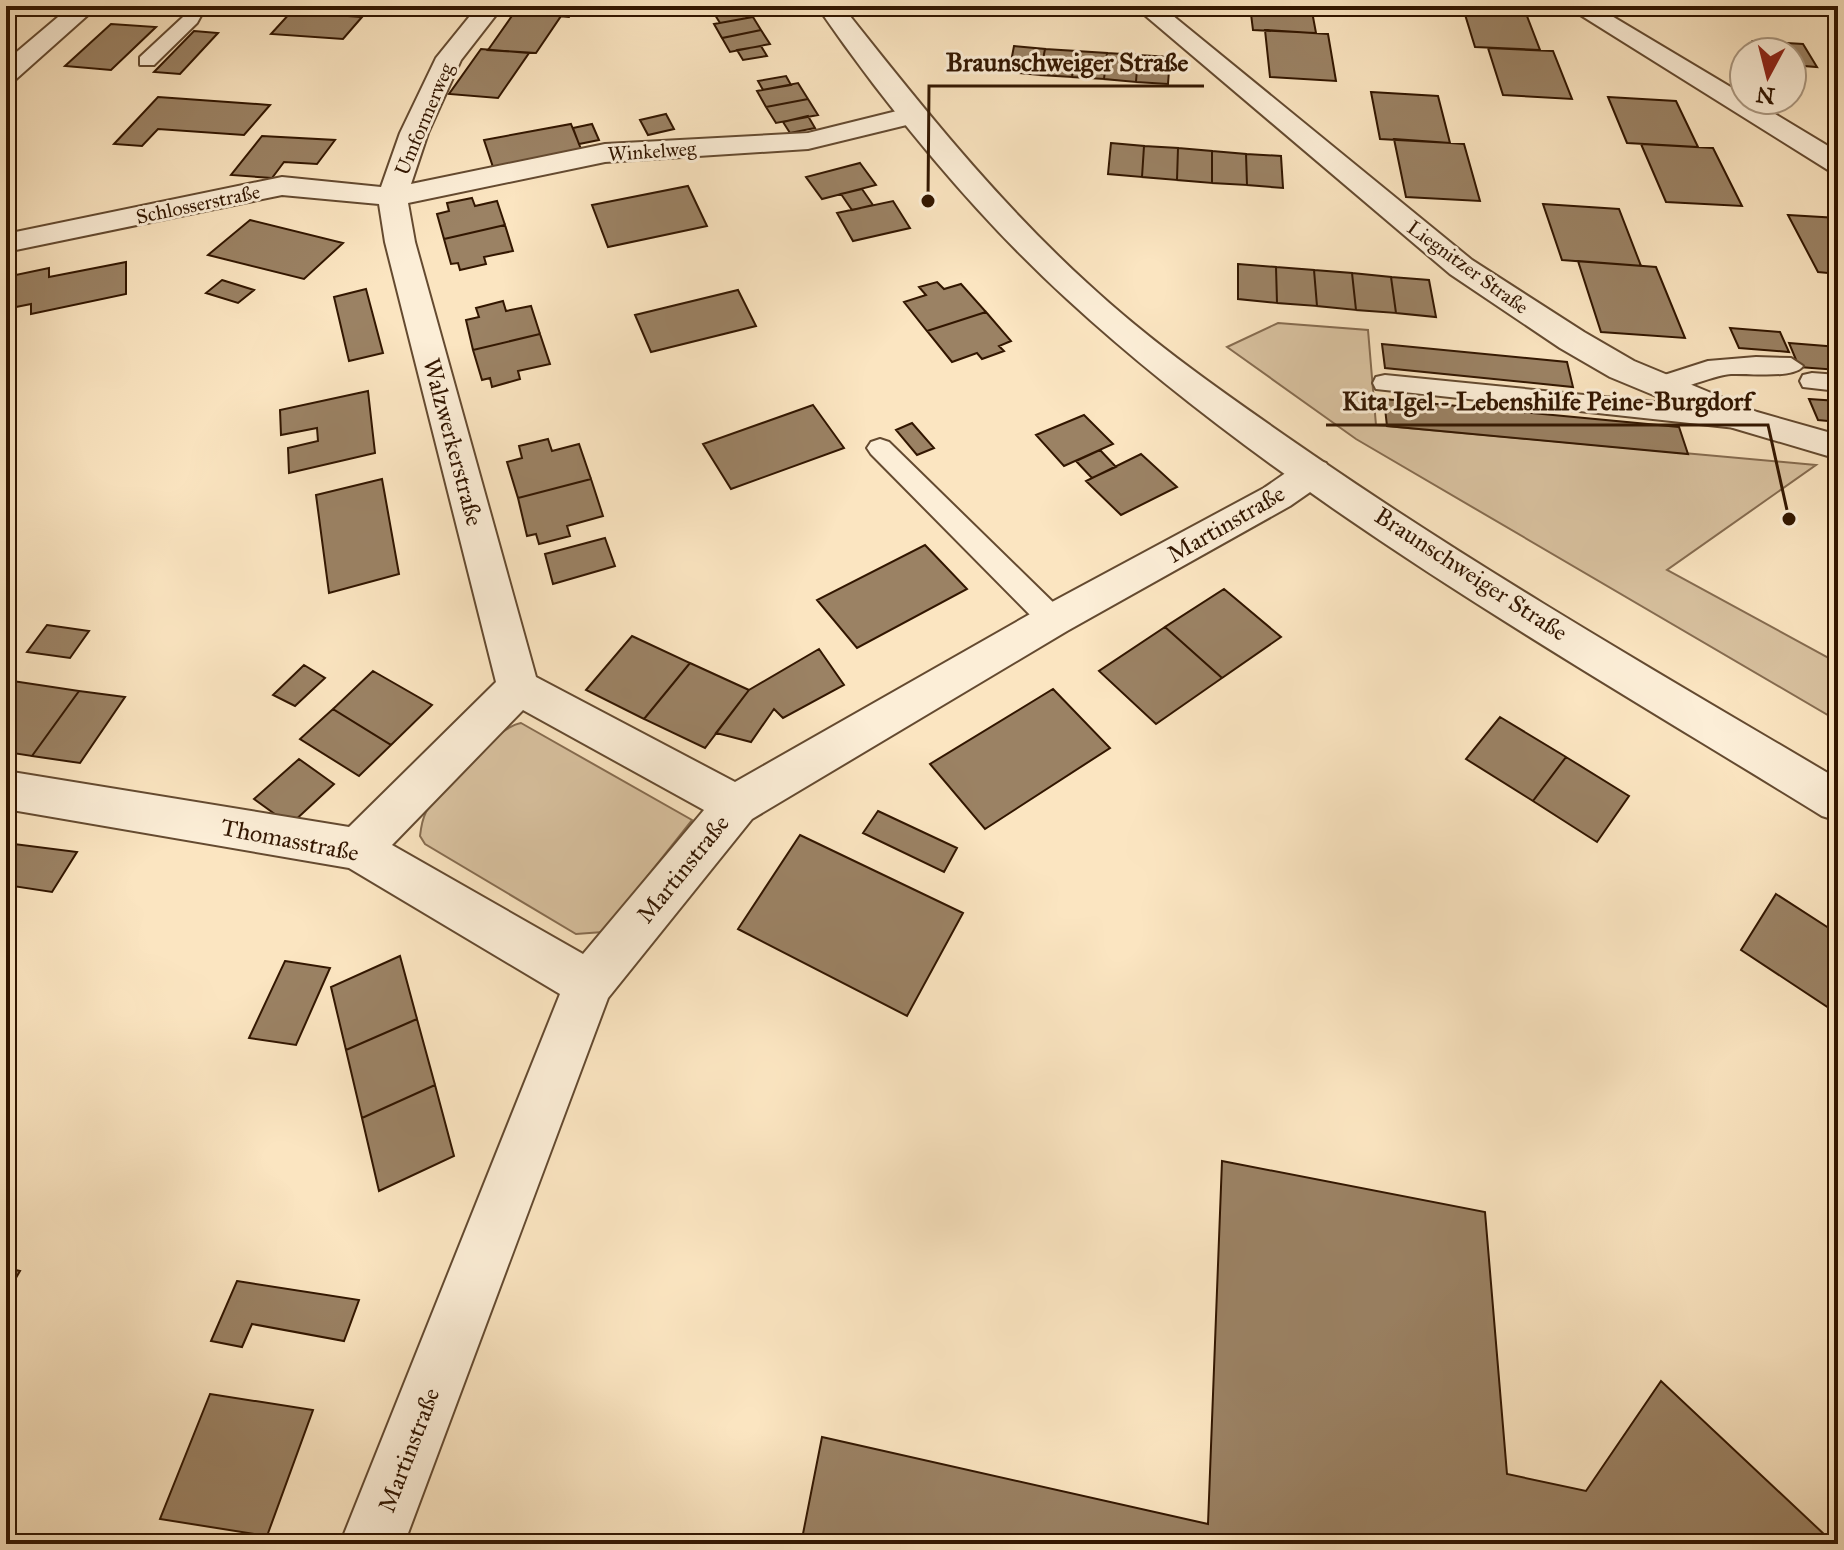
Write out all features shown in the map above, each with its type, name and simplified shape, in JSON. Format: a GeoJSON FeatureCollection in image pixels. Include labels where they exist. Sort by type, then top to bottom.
{"type":"FeatureCollection","features":[{"type":"Feature","properties":{"kind":"street"},"geometry":{"type":"LineString","coordinates":[[6,74],[86,6]]}},
{"type":"Feature","properties":{"kind":"street","name":"Umformerweg"},"geometry":{"type":"LineString","coordinates":[[392,197],[414,133],[449,58],[491,6]]}},
{"type":"Feature","properties":{"kind":"street","name":"Braunschweiger Straße"},"geometry":{"type":"LineString","coordinates":[[829,6],[913,115],[976,188],[1079,293],[1187,381],[1313,472],[1561,633],[1838,802]]}},
{"type":"Feature","properties":{"kind":"street","name":"Liegnitzer Straße"},"geometry":{"type":"LineString","coordinates":[[1146,6],[1461,267],[1572,340],[1622,369],[1745,420],[1838,447]]}},
{"type":"Feature","properties":{"kind":"street"},"geometry":{"type":"LineString","coordinates":[[1578,6],[1838,164]]}},
{"type":"Feature","properties":{"kind":"street","name":"Winkelweg"},"geometry":{"type":"LineString","coordinates":[[392,197],[605,153],[808,141],[913,115]]}},
{"type":"Feature","properties":{"kind":"street","name":"Schlosserstraße"},"geometry":{"type":"LineString","coordinates":[[6,243],[282,186],[392,197]]}},
{"type":"Feature","properties":{"kind":"street","name":"Walzwerkerstraße"},"geometry":{"type":"LineString","coordinates":[[392,197],[400,242],[518,687]]}},
{"type":"Feature","properties":{"kind":"street","name":"Martinstraße"},"geometry":{"type":"LineString","coordinates":[[372,1544],[589,984],[736,805],[1053,620],[1277,497],[1313,472]]}},
{"type":"Feature","properties":{"kind":"street"},"geometry":{"type":"LineString","coordinates":[[358,849],[518,687],[736,805]]}},
{"type":"Feature","properties":{"kind":"street","name":"Thomasstraße"},"geometry":{"type":"LineString","coordinates":[[6,790],[358,849],[589,984]]}},
{"type":"Feature","properties":{"kind":"lane"},"geometry":{"type":"LineString","coordinates":[[147,61],[191,19],[194,12],[180,6]]}},
{"type":"Feature","properties":{"kind":"lane"},"geometry":{"type":"LineString","coordinates":[[1661,385],[1692,370],[1729,365],[1791,366]]}},
{"type":"Feature","properties":{"kind":"lane"},"geometry":{"type":"LineString","coordinates":[[1812,381],[1838,383]]}},
{"type":"Feature","properties":{"kind":"lane"},"geometry":{"type":"LineString","coordinates":[[1385,383],[1745,420]]}},
{"type":"Feature","properties":{"kind":"lane"},"geometry":{"type":"LineString","coordinates":[[880,448],[1053,620]]}},
{"type":"Feature","properties":{"kind":"shaded area"},"geometry":{"type":"Polygon","coordinates":[[[1278,323],[1368,330],[1376,425],[1816,465],[1667,570],[1838,663],[1838,721],[1356,439],[1227,347],[1278,323]]]}},
{"type":"Feature","properties":{"kind":"shaded area"},"geometry":{"type":"Polygon","coordinates":[[[521,723],[692,820],[603,932],[576,934],[425,844],[420,836],[426,812],[455,775],[484,747],[521,723]]]}},
{"type":"Feature","properties":{"kind":"building"},"geometry":{"type":"Polygon","coordinates":[[[524,6],[576,6],[569,17],[519,13],[524,6]]]}},
{"type":"Feature","properties":{"kind":"building"},"geometry":{"type":"Polygon","coordinates":[[[1250,6],[1311,6],[1316,33],[1253,30],[1250,6]]]}},
{"type":"Feature","properties":{"kind":"building"},"geometry":{"type":"Polygon","coordinates":[[[1463,8],[1525,11],[1540,50],[1475,47],[1463,8]]]}},
{"type":"Feature","properties":{"kind":"building"},"geometry":{"type":"Polygon","coordinates":[[[742,10],[747,18],[720,23],[715,15],[742,10]]]}},
{"type":"Feature","properties":{"kind":"building"},"geometry":{"type":"Polygon","coordinates":[[[291,12],[362,17],[343,39],[271,34],[291,12]]]}},
{"type":"Feature","properties":{"kind":"building"},"geometry":{"type":"Polygon","coordinates":[[[514,13],[561,16],[536,53],[488,50],[514,13]]]}},
{"type":"Feature","properties":{"kind":"building"},"geometry":{"type":"Polygon","coordinates":[[[753,17],[761,30],[722,38],[714,24],[753,17]]]}},
{"type":"Feature","properties":{"kind":"building"},"geometry":{"type":"Polygon","coordinates":[[[111,24],[156,27],[111,70],[65,66],[111,24]]]}},
{"type":"Feature","properties":{"kind":"building"},"geometry":{"type":"Polygon","coordinates":[[[761,30],[770,44],[730,52],[722,38],[761,30]]]}},
{"type":"Feature","properties":{"kind":"building"},"geometry":{"type":"Polygon","coordinates":[[[1265,30],[1328,34],[1336,81],[1270,77],[1265,30]]]}},
{"type":"Feature","properties":{"kind":"building"},"geometry":{"type":"Polygon","coordinates":[[[194,31],[218,33],[180,74],[154,72],[194,31]]]}},
{"type":"Feature","properties":{"kind":"building"},"geometry":{"type":"Polygon","coordinates":[[[761,46],[767,56],[743,60],[737,50],[761,46]]]}},
{"type":"Feature","properties":{"kind":"building"},"geometry":{"type":"Polygon","coordinates":[[[1014,46],[1045,49],[1040,75],[1009,72],[1014,46]]]}},
{"type":"Feature","properties":{"kind":"building"},"geometry":{"type":"Polygon","coordinates":[[[1488,48],[1553,51],[1572,99],[1503,95],[1488,48]]]}},
{"type":"Feature","properties":{"kind":"building"},"geometry":{"type":"Polygon","coordinates":[[[481,49],[529,53],[498,98],[449,94],[481,49]]]}},
{"type":"Feature","properties":{"kind":"building"},"geometry":{"type":"Polygon","coordinates":[[[1045,49],[1076,51],[1072,77],[1040,75],[1045,49]]]}},
{"type":"Feature","properties":{"kind":"building"},"geometry":{"type":"Polygon","coordinates":[[[1076,51],[1107,53],[1104,79],[1072,77],[1076,51]]]}},
{"type":"Feature","properties":{"kind":"building"},"geometry":{"type":"Polygon","coordinates":[[[1808,52],[1817,67],[1808,66],[1808,52]]]}},
{"type":"Feature","properties":{"kind":"building"},"geometry":{"type":"Polygon","coordinates":[[[1107,53],[1138,55],[1136,82],[1104,79],[1107,53]]]}},
{"type":"Feature","properties":{"kind":"building"},"geometry":{"type":"Polygon","coordinates":[[[1138,55],[1170,57],[1168,84],[1136,82],[1138,55]]]}},
{"type":"Feature","properties":{"kind":"building"},"geometry":{"type":"Polygon","coordinates":[[[786,76],[791,85],[763,90],[758,81],[786,76]]]}},
{"type":"Feature","properties":{"kind":"building"},"geometry":{"type":"Polygon","coordinates":[[[798,83],[808,99],[766,107],[757,91],[798,83]]]}},
{"type":"Feature","properties":{"kind":"building"},"geometry":{"type":"Polygon","coordinates":[[[1371,92],[1438,96],[1450,143],[1380,139],[1371,92]]]}},
{"type":"Feature","properties":{"kind":"building"},"geometry":{"type":"Polygon","coordinates":[[[158,97],[270,105],[244,135],[158,129],[142,146],[114,144],[158,97]]]}},
{"type":"Feature","properties":{"kind":"building"},"geometry":{"type":"Polygon","coordinates":[[[1608,97],[1676,101],[1698,147],[1627,143],[1608,97]]]}},
{"type":"Feature","properties":{"kind":"building"},"geometry":{"type":"Polygon","coordinates":[[[808,99],[818,115],[776,123],[766,107],[808,99]]]}},
{"type":"Feature","properties":{"kind":"building"},"geometry":{"type":"Polygon","coordinates":[[[666,114],[674,129],[648,135],[640,120],[666,114]]]}},
{"type":"Feature","properties":{"kind":"building"},"geometry":{"type":"Polygon","coordinates":[[[808,116],[815,128],[790,133],[783,122],[808,116]]]}},
{"type":"Feature","properties":{"kind":"building"},"geometry":{"type":"Polygon","coordinates":[[[571,124],[581,149],[493,167],[484,140],[571,124]]]}},
{"type":"Feature","properties":{"kind":"building"},"geometry":{"type":"Polygon","coordinates":[[[592,124],[599,140],[579,144],[573,128],[592,124]]]}},
{"type":"Feature","properties":{"kind":"building"},"geometry":{"type":"Polygon","coordinates":[[[262,136],[335,140],[317,164],[284,162],[272,178],[231,175],[262,136]]]}},
{"type":"Feature","properties":{"kind":"building"},"geometry":{"type":"Polygon","coordinates":[[[1394,139],[1464,144],[1480,201],[1406,197],[1394,139]]]}},
{"type":"Feature","properties":{"kind":"building"},"geometry":{"type":"Polygon","coordinates":[[[1111,143],[1144,146],[1142,177],[1108,174],[1111,143]]]}},
{"type":"Feature","properties":{"kind":"building"},"geometry":{"type":"Polygon","coordinates":[[[1641,144],[1713,148],[1742,206],[1666,202],[1641,144]]]}},
{"type":"Feature","properties":{"kind":"building"},"geometry":{"type":"Polygon","coordinates":[[[1144,146],[1178,148],[1177,180],[1142,177],[1144,146]]]}},
{"type":"Feature","properties":{"kind":"building"},"geometry":{"type":"Polygon","coordinates":[[[1178,148],[1212,151],[1212,183],[1177,180],[1178,148]]]}},
{"type":"Feature","properties":{"kind":"building"},"geometry":{"type":"Polygon","coordinates":[[[1212,151],[1246,154],[1247,185],[1212,183],[1212,151]]]}},
{"type":"Feature","properties":{"kind":"building"},"geometry":{"type":"Polygon","coordinates":[[[1246,154],[1281,156],[1283,188],[1247,185],[1246,154]]]}},
{"type":"Feature","properties":{"kind":"building"},"geometry":{"type":"Polygon","coordinates":[[[860,163],[876,185],[822,199],[806,177],[860,163]]]}},
{"type":"Feature","properties":{"kind":"building"},"geometry":{"type":"Polygon","coordinates":[[[688,186],[707,226],[608,247],[592,205],[688,186]]]}},
{"type":"Feature","properties":{"kind":"building"},"geometry":{"type":"Polygon","coordinates":[[[862,189],[873,205],[852,210],[841,194],[862,189]]]}},
{"type":"Feature","properties":{"kind":"building"},"geometry":{"type":"Polygon","coordinates":[[[472,198],[475,206],[497,201],[505,225],[444,239],[437,214],[449,211],[447,203],[472,198]]]}},
{"type":"Feature","properties":{"kind":"building"},"geometry":{"type":"Polygon","coordinates":[[[893,201],[910,228],[853,241],[837,213],[893,201]]]}},
{"type":"Feature","properties":{"kind":"building"},"geometry":{"type":"Polygon","coordinates":[[[1543,204],[1619,209],[1641,266],[1562,260],[1543,204]]]}},
{"type":"Feature","properties":{"kind":"building"},"geometry":{"type":"Polygon","coordinates":[[[1788,215],[1838,218],[1838,274],[1818,272],[1788,215]]]}},
{"type":"Feature","properties":{"kind":"building"},"geometry":{"type":"Polygon","coordinates":[[[250,220],[343,243],[304,279],[208,255],[250,220]]]}},
{"type":"Feature","properties":{"kind":"building"},"geometry":{"type":"Polygon","coordinates":[[[505,225],[513,251],[484,257],[486,264],[460,270],[458,263],[451,264],[444,239],[505,225]]]}},
{"type":"Feature","properties":{"kind":"building"},"geometry":{"type":"Polygon","coordinates":[[[1578,261],[1656,267],[1685,338],[1601,332],[1578,261]]]}},
{"type":"Feature","properties":{"kind":"building"},"geometry":{"type":"Polygon","coordinates":[[[126,262],[126,294],[31,314],[31,304],[6,309],[6,277],[49,268],[49,277],[126,262]]]}},
{"type":"Feature","properties":{"kind":"building"},"geometry":{"type":"Polygon","coordinates":[[[1238,264],[1276,267],[1277,303],[1238,299],[1238,264]]]}},
{"type":"Feature","properties":{"kind":"building"},"geometry":{"type":"Polygon","coordinates":[[[1276,267],[1314,270],[1317,306],[1277,303],[1276,267]]]}},
{"type":"Feature","properties":{"kind":"building"},"geometry":{"type":"Polygon","coordinates":[[[1314,270],[1352,273],[1356,310],[1317,306],[1314,270]]]}},
{"type":"Feature","properties":{"kind":"building"},"geometry":{"type":"Polygon","coordinates":[[[1352,273],[1391,277],[1396,313],[1356,310],[1352,273]]]}},
{"type":"Feature","properties":{"kind":"building"},"geometry":{"type":"Polygon","coordinates":[[[1391,277],[1429,280],[1436,317],[1396,313],[1391,277]]]}},
{"type":"Feature","properties":{"kind":"building"},"geometry":{"type":"Polygon","coordinates":[[[222,280],[254,290],[238,303],[206,293],[222,280]]]}},
{"type":"Feature","properties":{"kind":"building"},"geometry":{"type":"Polygon","coordinates":[[[937,282],[944,289],[961,284],[986,312],[927,331],[904,302],[926,295],[919,287],[937,282]]]}},
{"type":"Feature","properties":{"kind":"building"},"geometry":{"type":"Polygon","coordinates":[[[366,289],[383,353],[349,361],[334,297],[366,289]]]}},
{"type":"Feature","properties":{"kind":"building"},"geometry":{"type":"Polygon","coordinates":[[[738,290],[756,326],[651,352],[635,315],[738,290]]]}},
{"type":"Feature","properties":{"kind":"building"},"geometry":{"type":"Polygon","coordinates":[[[503,301],[506,311],[531,306],[540,334],[473,350],[466,320],[479,317],[476,308],[503,301]]]}},
{"type":"Feature","properties":{"kind":"building"},"geometry":{"type":"Polygon","coordinates":[[[986,312],[1011,341],[999,346],[1004,351],[982,359],[977,353],[952,362],[927,331],[986,312]]]}},
{"type":"Feature","properties":{"kind":"building"},"geometry":{"type":"Polygon","coordinates":[[[1730,328],[1780,332],[1789,352],[1739,348],[1730,328]]]}},
{"type":"Feature","properties":{"kind":"building"},"geometry":{"type":"Polygon","coordinates":[[[540,334],[550,364],[518,371],[520,379],[492,387],[490,378],[482,380],[473,350],[540,334]]]}},
{"type":"Feature","properties":{"kind":"building"},"geometry":{"type":"Polygon","coordinates":[[[1789,343],[1838,347],[1838,370],[1799,367],[1789,343]]]}},
{"type":"Feature","properties":{"kind":"building"},"geometry":{"type":"Polygon","coordinates":[[[1382,344],[1567,362],[1573,387],[1385,368],[1382,344]]]}},
{"type":"Feature","properties":{"kind":"building"},"geometry":{"type":"Polygon","coordinates":[[[368,391],[375,453],[289,473],[288,448],[318,441],[317,428],[281,435],[280,410],[368,391]]]}},
{"type":"Feature","properties":{"kind":"building"},"geometry":{"type":"Polygon","coordinates":[[[1384,399],[1679,427],[1688,454],[1387,426],[1384,399]]]}},
{"type":"Feature","properties":{"kind":"building"},"geometry":{"type":"Polygon","coordinates":[[[1809,399],[1838,401],[1838,422],[1818,420],[1809,399]]]}},
{"type":"Feature","properties":{"kind":"building"},"geometry":{"type":"Polygon","coordinates":[[[813,405],[844,448],[731,489],[703,444],[813,405]]]}},
{"type":"Feature","properties":{"kind":"building"},"geometry":{"type":"Polygon","coordinates":[[[1084,415],[1113,444],[1064,466],[1036,435],[1084,415]]]}},
{"type":"Feature","properties":{"kind":"building"},"geometry":{"type":"Polygon","coordinates":[[[912,423],[934,448],[917,455],[896,430],[912,423]]]}},
{"type":"Feature","properties":{"kind":"building"},"geometry":{"type":"Polygon","coordinates":[[[548,439],[552,451],[579,444],[591,479],[518,498],[507,462],[522,458],[519,446],[548,439]]]}},
{"type":"Feature","properties":{"kind":"building"},"geometry":{"type":"Polygon","coordinates":[[[1100,450],[1116,467],[1092,478],[1076,461],[1100,450]]]}},
{"type":"Feature","properties":{"kind":"building"},"geometry":{"type":"Polygon","coordinates":[[[1141,454],[1177,487],[1121,515],[1086,481],[1141,454]]]}},
{"type":"Feature","properties":{"kind":"building"},"geometry":{"type":"Polygon","coordinates":[[[382,479],[399,574],[329,593],[316,495],[382,479]]]}},
{"type":"Feature","properties":{"kind":"building"},"geometry":{"type":"Polygon","coordinates":[[[591,479],[603,516],[567,526],[570,536],[539,544],[536,534],[527,536],[518,498],[591,479]]]}},
{"type":"Feature","properties":{"kind":"building"},"geometry":{"type":"Polygon","coordinates":[[[605,538],[615,566],[553,584],[545,554],[605,538]]]}},
{"type":"Feature","properties":{"kind":"building"},"geometry":{"type":"Polygon","coordinates":[[[925,545],[967,589],[857,648],[817,600],[925,545]]]}},
{"type":"Feature","properties":{"kind":"building"},"geometry":{"type":"Polygon","coordinates":[[[1224,589],[1281,637],[1222,678],[1165,627],[1224,589]]]}},
{"type":"Feature","properties":{"kind":"building"},"geometry":{"type":"Polygon","coordinates":[[[47,625],[89,631],[70,658],[27,652],[47,625]]]}},
{"type":"Feature","properties":{"kind":"building"},"geometry":{"type":"Polygon","coordinates":[[[1165,627],[1222,678],[1156,724],[1099,671],[1165,627]]]}},
{"type":"Feature","properties":{"kind":"building"},"geometry":{"type":"Polygon","coordinates":[[[632,636],[690,663],[644,719],[586,690],[632,636]]]}},
{"type":"Feature","properties":{"kind":"building"},"geometry":{"type":"Polygon","coordinates":[[[819,649],[844,685],[783,718],[774,709],[751,742],[716,733],[749,690],[819,649]]]}},
{"type":"Feature","properties":{"kind":"building"},"geometry":{"type":"Polygon","coordinates":[[[690,663],[749,690],[705,748],[644,719],[690,663]]]}},
{"type":"Feature","properties":{"kind":"building"},"geometry":{"type":"Polygon","coordinates":[[[304,665],[325,678],[295,706],[273,695],[304,665]]]}},
{"type":"Feature","properties":{"kind":"building"},"geometry":{"type":"Polygon","coordinates":[[[373,671],[432,705],[391,745],[333,709],[373,671]]]}},
{"type":"Feature","properties":{"kind":"building"},"geometry":{"type":"Polygon","coordinates":[[[6,680],[79,691],[32,756],[6,752],[6,680]]]}},
{"type":"Feature","properties":{"kind":"building"},"geometry":{"type":"Polygon","coordinates":[[[1053,689],[1110,748],[985,829],[930,764],[1053,689]]]}},
{"type":"Feature","properties":{"kind":"building"},"geometry":{"type":"Polygon","coordinates":[[[79,691],[125,697],[80,763],[32,756],[79,691]]]}},
{"type":"Feature","properties":{"kind":"building"},"geometry":{"type":"Polygon","coordinates":[[[333,709],[391,745],[359,776],[300,739],[333,709]]]}},
{"type":"Feature","properties":{"kind":"building"},"geometry":{"type":"Polygon","coordinates":[[[1500,717],[1566,757],[1533,801],[1466,759],[1500,717]]]}},
{"type":"Feature","properties":{"kind":"building"},"geometry":{"type":"Polygon","coordinates":[[[1566,757],[1629,796],[1597,842],[1533,801],[1566,757]]]}},
{"type":"Feature","properties":{"kind":"building"},"geometry":{"type":"Polygon","coordinates":[[[299,759],[334,784],[290,825],[254,799],[299,759]]]}},
{"type":"Feature","properties":{"kind":"building"},"geometry":{"type":"Polygon","coordinates":[[[878,811],[957,848],[944,872],[863,833],[878,811]]]}},
{"type":"Feature","properties":{"kind":"building"},"geometry":{"type":"Polygon","coordinates":[[[800,835],[963,913],[907,1016],[738,929],[800,835]]]}},
{"type":"Feature","properties":{"kind":"building"},"geometry":{"type":"Polygon","coordinates":[[[6,843],[77,852],[52,892],[6,885],[6,843]]]}},
{"type":"Feature","properties":{"kind":"building"},"geometry":{"type":"Polygon","coordinates":[[[1776,894],[1838,934],[1838,992],[1829,1008],[1741,950],[1776,894]]]}},
{"type":"Feature","properties":{"kind":"building"},"geometry":{"type":"Polygon","coordinates":[[[400,956],[417,1019],[346,1050],[331,987],[400,956]]]}},
{"type":"Feature","properties":{"kind":"building"},"geometry":{"type":"Polygon","coordinates":[[[285,961],[330,968],[296,1045],[249,1038],[285,961]]]}},
{"type":"Feature","properties":{"kind":"building"},"geometry":{"type":"Polygon","coordinates":[[[417,1019],[435,1085],[362,1118],[346,1050],[417,1019]]]}},
{"type":"Feature","properties":{"kind":"building"},"geometry":{"type":"Polygon","coordinates":[[[435,1085],[454,1156],[379,1191],[362,1118],[435,1085]]]}},
{"type":"Feature","properties":{"kind":"building"},"geometry":{"type":"Polygon","coordinates":[[[1222,1161],[1485,1212],[1507,1474],[1586,1491],[1661,1381],[1826,1536],[1838,1539],[1838,1544],[801,1544],[822,1437],[1208,1524],[1222,1161]]]}},
{"type":"Feature","properties":{"kind":"building"},"geometry":{"type":"Polygon","coordinates":[[[6,1268],[20,1271],[6,1295],[6,1268]]]}},
{"type":"Feature","properties":{"kind":"building"},"geometry":{"type":"Polygon","coordinates":[[[237,1281],[359,1300],[344,1341],[252,1324],[242,1347],[211,1341],[237,1281]]]}},
{"type":"Feature","properties":{"kind":"building"},"geometry":{"type":"Polygon","coordinates":[[[210,1394],[313,1410],[267,1536],[160,1519],[210,1394]]]}},
{"type":"Feature","properties":{"kind":"place","name":"Braunschweiger Straße"},"geometry":{"type":"Point","coordinates":[928,201]}},
{"type":"Feature","properties":{"kind":"place","name":"Kita Igel - Lebenshilfe Peine-Burgdorf"},"geometry":{"type":"Point","coordinates":[1789,519]}}]}
